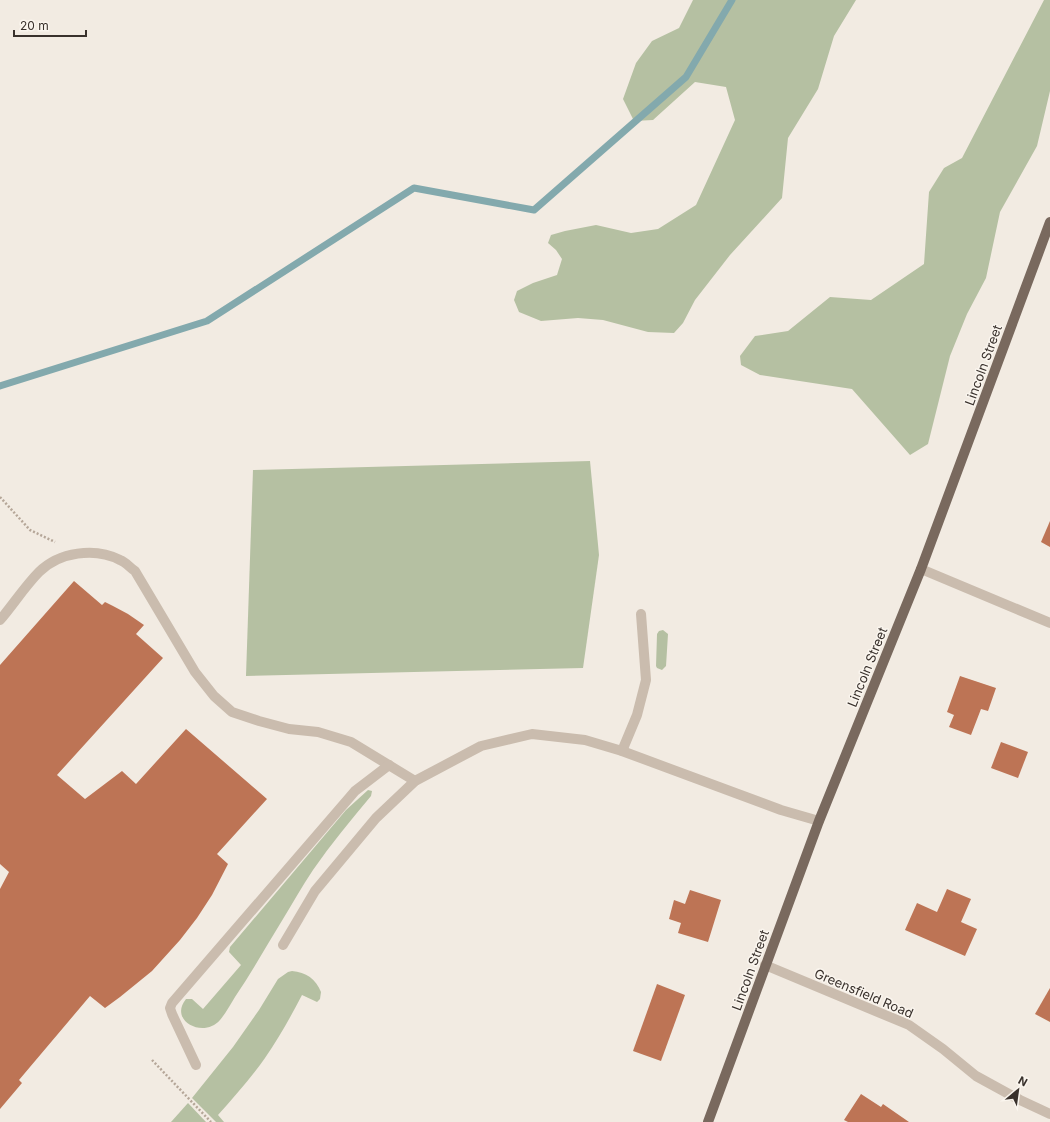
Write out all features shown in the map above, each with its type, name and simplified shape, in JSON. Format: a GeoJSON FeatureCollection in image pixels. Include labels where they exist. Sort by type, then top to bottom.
{"type":"FeatureCollection","features":[{"type":"Feature","properties":{"kind":"main road","name":"Lincoln Street"},"geometry":{"type":"LineString","coordinates":[[708,1122],[819,821],[921,569],[1050,222]]}},
{"type":"Feature","properties":{"kind":"street"},"geometry":{"type":"LineString","coordinates":[[0,620],[40,571],[64,556],[84,553],[103,554],[121,560],[135,571],[195,672],[214,696],[232,712],[289,729],[318,732],[351,742],[415,781]]}},
{"type":"Feature","properties":{"kind":"street"},"geometry":{"type":"LineString","coordinates":[[921,569],[1050,623]]}},
{"type":"Feature","properties":{"kind":"street"},"geometry":{"type":"LineString","coordinates":[[622,752],[637,715],[646,680],[641,614]]}},
{"type":"Feature","properties":{"kind":"street"},"geometry":{"type":"LineString","coordinates":[[283,945],[316,891],[376,818],[415,781],[481,746],[532,734],[585,740],[622,752],[780,810],[819,821]]}},
{"type":"Feature","properties":{"kind":"street"},"geometry":{"type":"LineString","coordinates":[[196,1066],[172,1014],[170,1008],[172,1003],[355,791],[389,765]]}},
{"type":"Feature","properties":{"kind":"street","name":"Greensfield Road"},"geometry":{"type":"LineString","coordinates":[[765,964],[909,1025],[944,1049],[976,1076],[1020,1100],[1050,1114]]}},
{"type":"Feature","properties":{"kind":"path"},"geometry":{"type":"LineString","coordinates":[[0,497],[30,530],[76,554]]}},
{"type":"Feature","properties":{"kind":"path"},"geometry":{"type":"LineString","coordinates":[[152,1060],[211,1122]]}},
{"type":"Feature","properties":{"kind":"green space"},"geometry":{"type":"Polygon","coordinates":[[[693,0],[856,0],[834,36],[818,89],[788,138],[782,198],[730,255],[695,300],[683,323],[674,333],[648,332],[603,320],[578,318],[541,321],[519,312],[514,300],[517,291],[533,283],[557,275],[562,259],[556,250],[548,243],[551,235],[596,225],[631,233],[658,229],[696,205],[735,120],[726,87],[695,82],[653,120],[634,121],[623,99],[636,63],[652,41],[679,28],[693,0]]]}},
{"type":"Feature","properties":{"kind":"green space"},"geometry":{"type":"Polygon","coordinates":[[[1044,0],[1050,0],[1050,91],[1037,146],[1000,212],[986,278],[967,314],[950,356],[928,444],[910,455],[852,389],[760,375],[741,365],[740,356],[755,336],[788,331],[830,297],[871,300],[924,264],[929,192],[944,168],[962,158],[1044,0]]]}},
{"type":"Feature","properties":{"kind":"green space"},"geometry":{"type":"Polygon","coordinates":[[[590,461],[599,555],[583,668],[246,676],[253,470],[590,461]]]}},
{"type":"Feature","properties":{"kind":"green space"},"geometry":{"type":"Polygon","coordinates":[[[663,630],[668,634],[666,666],[662,670],[656,666],[657,634],[659,631],[663,630]]]}},
{"type":"Feature","properties":{"kind":"green space"},"geometry":{"type":"Polygon","coordinates":[[[368,790],[372,791],[371,796],[334,841],[313,870],[220,1020],[205,1028],[197,1028],[190,1025],[181,1014],[182,1007],[186,999],[192,999],[203,1009],[241,965],[229,952],[230,947],[346,810],[368,790]]]}},
{"type":"Feature","properties":{"kind":"green space"},"geometry":{"type":"Polygon","coordinates":[[[292,971],[302,973],[310,977],[316,983],[321,992],[320,999],[317,1002],[302,995],[285,1027],[265,1058],[218,1115],[224,1122],[216,1122],[192,1098],[233,1047],[259,1010],[278,979],[292,971]]]}},
{"type":"Feature","properties":{"kind":"green space"},"geometry":{"type":"Polygon","coordinates":[[[188,1103],[206,1122],[171,1122],[188,1103]]]}},
{"type":"Feature","properties":{"kind":"building"},"geometry":{"type":"Polygon","coordinates":[[[1050,521],[1050,547],[1041,542],[1050,521]]]}},
{"type":"Feature","properties":{"kind":"building"},"geometry":{"type":"Polygon","coordinates":[[[74,581],[102,605],[105,602],[128,614],[144,625],[136,634],[163,658],[57,775],[85,799],[122,771],[136,784],[186,729],[267,799],[217,854],[228,864],[212,895],[180,940],[152,971],[105,1008],[90,996],[19,1080],[22,1083],[0,1109],[0,889],[9,872],[0,864],[0,665],[74,581]]]}},
{"type":"Feature","properties":{"kind":"building"},"geometry":{"type":"Polygon","coordinates":[[[960,676],[996,688],[988,711],[981,709],[971,735],[949,727],[954,715],[947,712],[960,676]]]}},
{"type":"Feature","properties":{"kind":"building"},"geometry":{"type":"Polygon","coordinates":[[[1001,742],[1028,752],[1018,778],[991,768],[1001,742]]]}},
{"type":"Feature","properties":{"kind":"building"},"geometry":{"type":"Polygon","coordinates":[[[947,889],[971,899],[961,922],[977,929],[965,956],[905,930],[917,903],[937,912],[947,889]]]}},
{"type":"Feature","properties":{"kind":"building"},"geometry":{"type":"Polygon","coordinates":[[[690,890],[721,900],[708,942],[678,933],[681,923],[669,919],[674,900],[685,904],[690,890]]]}},
{"type":"Feature","properties":{"kind":"building"},"geometry":{"type":"Polygon","coordinates":[[[657,984],[685,995],[661,1061],[633,1051],[657,984]]]}},
{"type":"Feature","properties":{"kind":"building"},"geometry":{"type":"Polygon","coordinates":[[[1050,988],[1050,1022],[1035,1014],[1050,988]]]}},
{"type":"Feature","properties":{"kind":"building"},"geometry":{"type":"Polygon","coordinates":[[[861,1094],[881,1107],[883,1104],[909,1122],[848,1122],[844,1120],[861,1094]]]}},
{"type":"Feature","properties":{"kind":"waterway"},"geometry":{"type":"LineString","coordinates":[[0,386],[207,321],[414,188],[534,210],[686,77],[732,0]]}}]}
